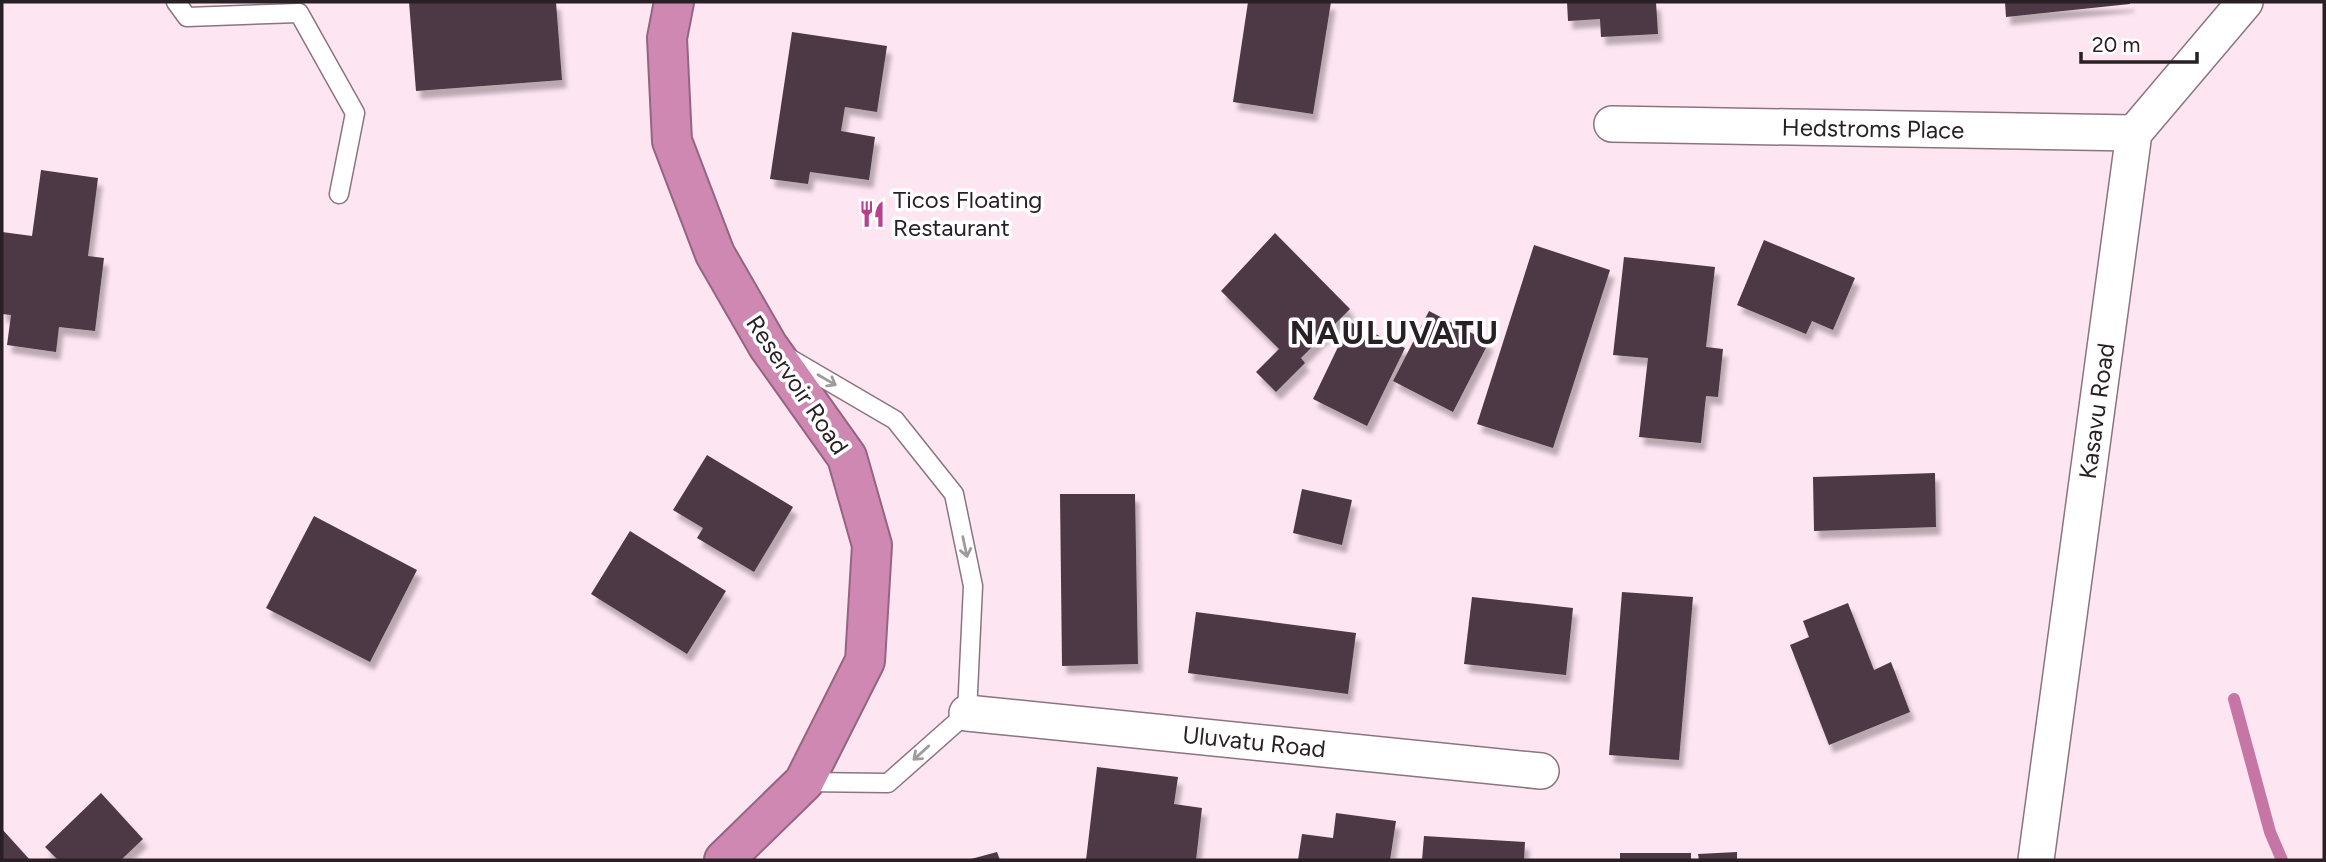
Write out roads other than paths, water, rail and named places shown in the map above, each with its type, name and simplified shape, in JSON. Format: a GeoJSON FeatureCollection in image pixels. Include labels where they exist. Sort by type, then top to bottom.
{"type":"FeatureCollection","features":[{"type":"Feature","properties":{"kind":"highway","name":"Reservoir Road"},"geometry":{"type":"LineString","coordinates":[[674,2],[667,38],[672,141],[715,254],[768,346],[847,457],[872,545],[865,660],[804,782],[724,860]]}},
{"type":"Feature","properties":{"kind":"street"},"geometry":{"type":"LineString","coordinates":[[2134,133],[2245,2]]}},
{"type":"Feature","properties":{"kind":"street","name":"Hedstroms Place"},"geometry":{"type":"LineString","coordinates":[[1612,124],[2134,133]]}},
{"type":"Feature","properties":{"kind":"street","name":"Kasavu Road"},"geometry":{"type":"LineString","coordinates":[[2036,860],[2134,133]]}},
{"type":"Feature","properties":{"kind":"street","name":"Uluvatu Road"},"geometry":{"type":"LineString","coordinates":[[967,713],[1541,771]]}},
{"type":"Feature","properties":{"kind":"lane"},"geometry":{"type":"LineString","coordinates":[[176,2],[187,17],[299,13],[355,113],[339,194]]}},
{"type":"Feature","properties":{"kind":"lane"},"geometry":{"type":"LineString","coordinates":[[768,346],[895,420],[954,494],[973,586],[967,713],[888,783],[804,782]]}},
{"type":"Feature","properties":{"kind":"waterway"},"geometry":{"type":"LineString","coordinates":[[2234,699],[2270,832],[2282,860]]}},
{"type":"Feature","properties":{"kind":"place","name":"Ticos Floating Restaurant"},"geometry":{"type":"Point","coordinates":[872,214]}},
{"type":"Feature","properties":{"kind":"district","name":"NAULUVATU"},"geometry":{"type":"Point","coordinates":[1395,333]}}]}
